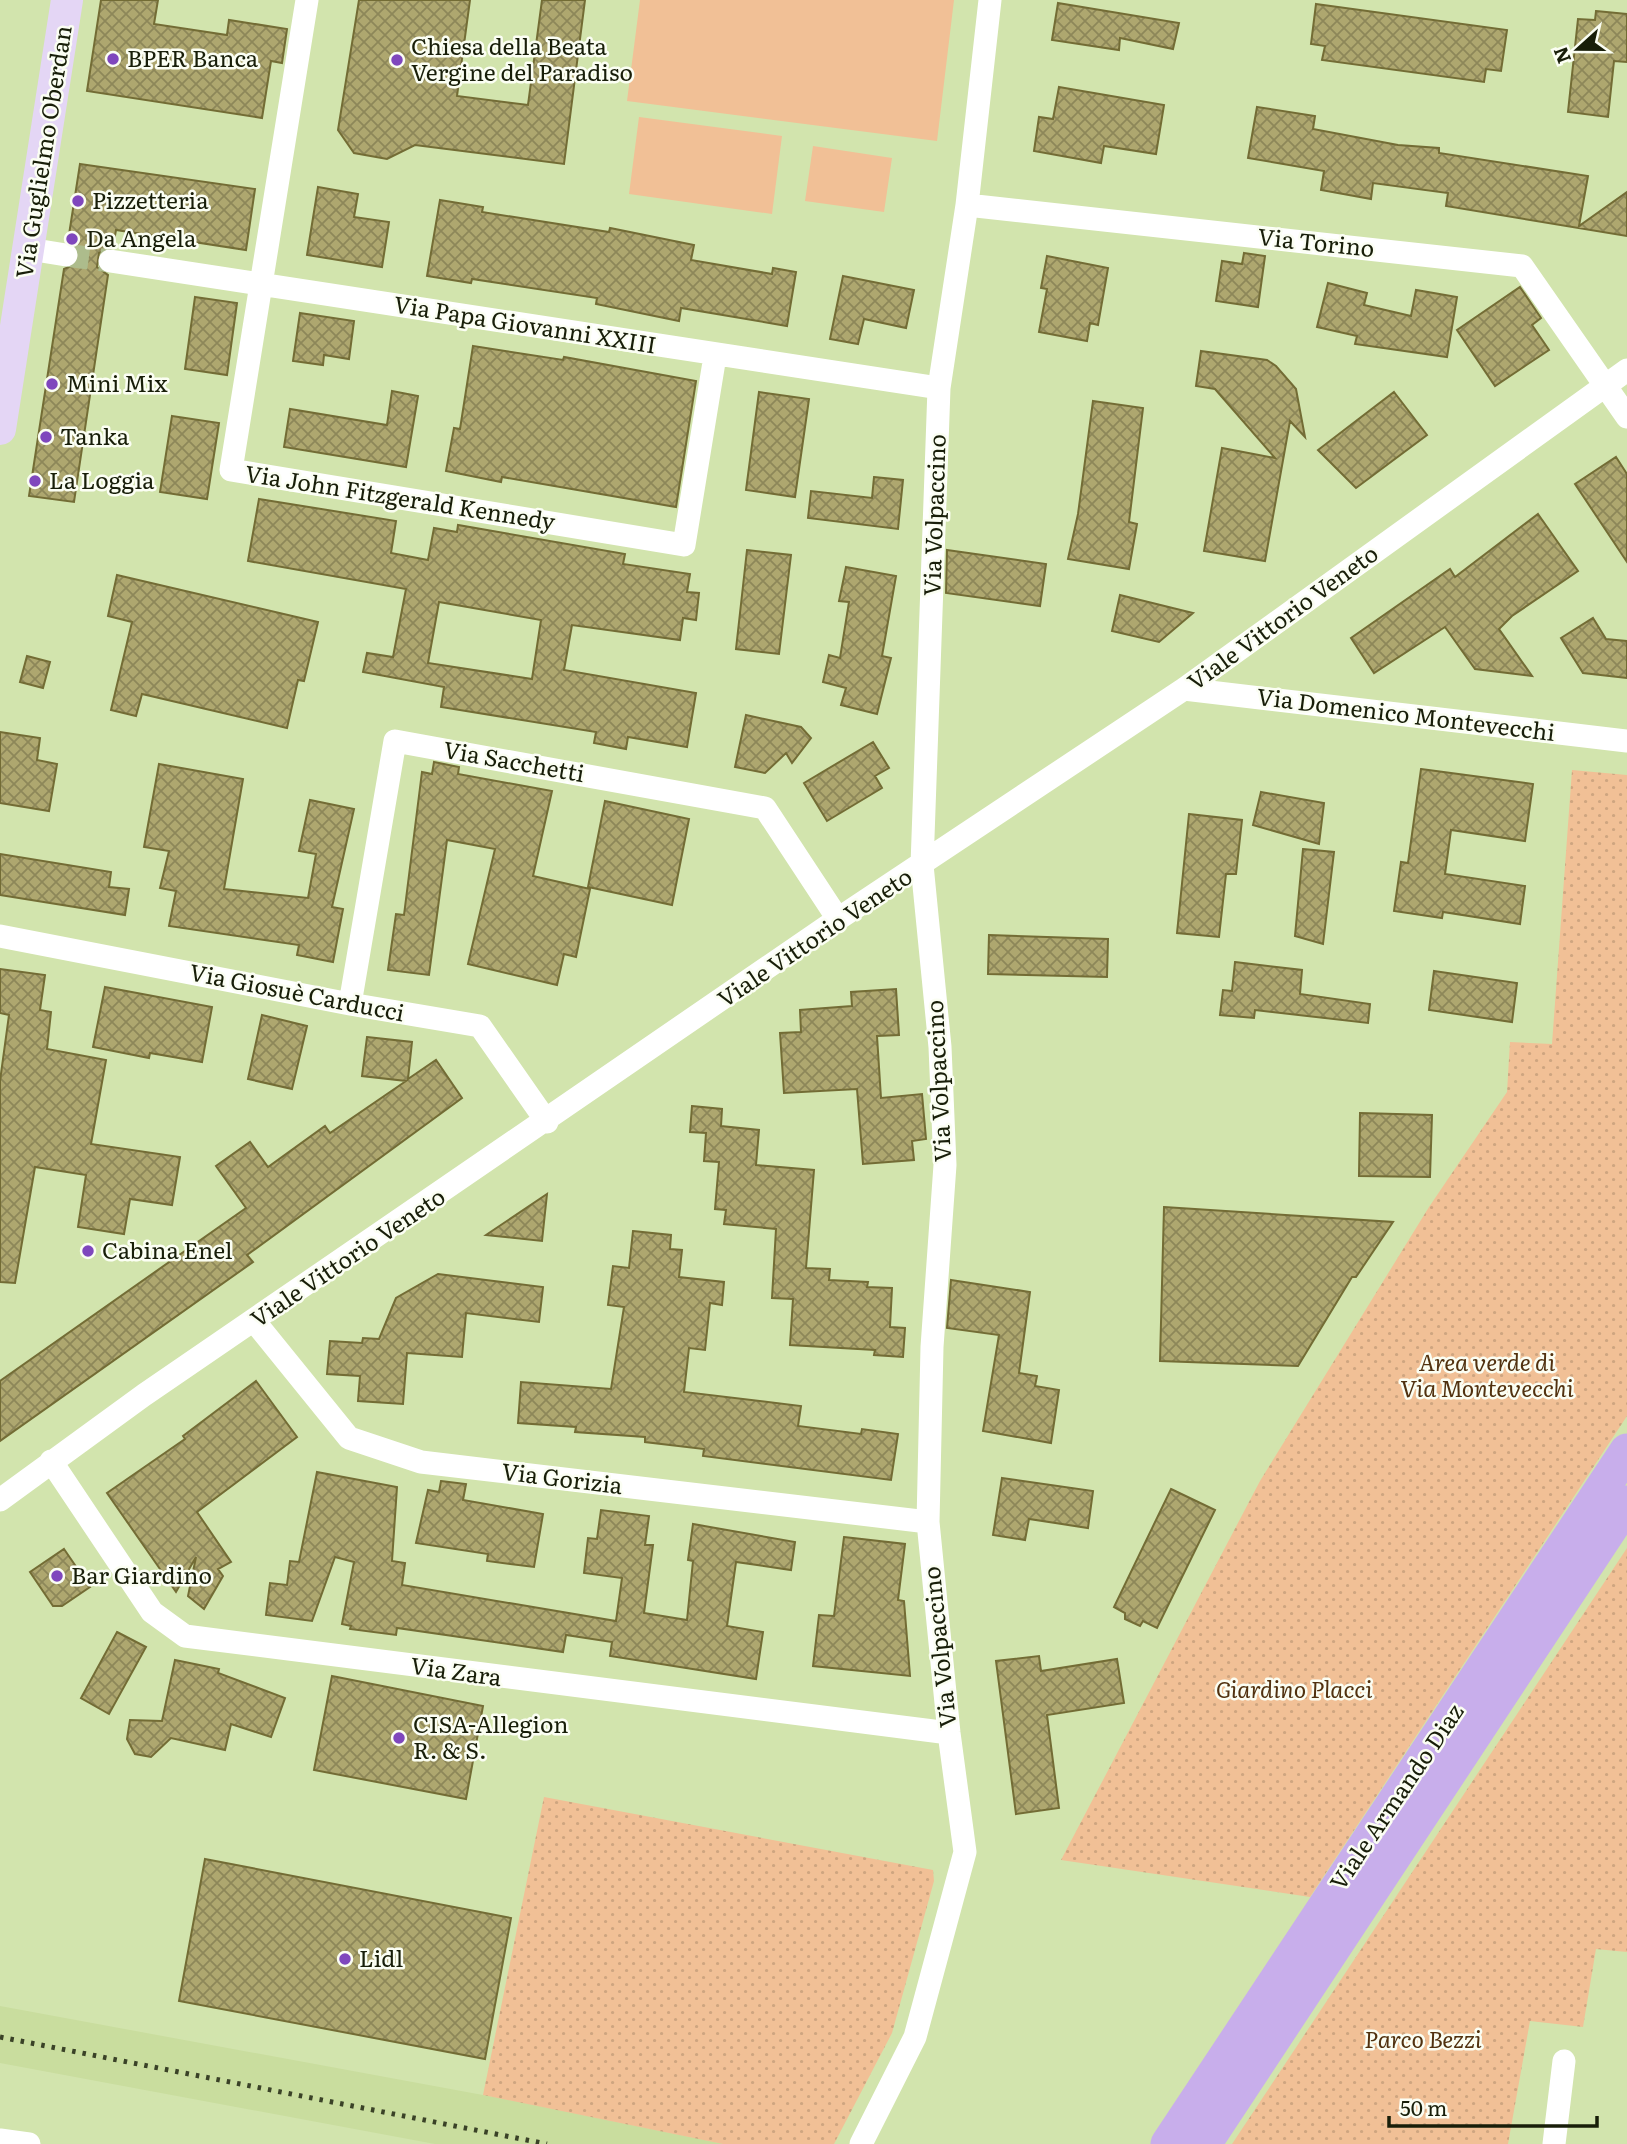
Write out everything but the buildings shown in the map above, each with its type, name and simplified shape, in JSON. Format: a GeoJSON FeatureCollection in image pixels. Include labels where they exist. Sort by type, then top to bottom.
{"type":"FeatureCollection","features":[{"type":"Feature","properties":{"kind":"main road","name":"Via Guglielmo Oberdan"},"geometry":{"type":"LineString","coordinates":[[0,429],[67,0]]}},
{"type":"Feature","properties":{"kind":"main road","name":"Viale Armando Diaz"},"geometry":{"type":"LineString","coordinates":[[1168,2144],[1627,1451]]}},
{"type":"Feature","properties":{"kind":"main road","name":"Viale Armando Diaz"},"geometry":{"type":"LineString","coordinates":[[1205,2144],[1627,1503]]}},
{"type":"Feature","properties":{"kind":"street","name":"Via John Fitzgerald Kennedy"},"geometry":{"type":"LineString","coordinates":[[307,0],[231,470],[684,545],[715,356]]}},
{"type":"Feature","properties":{"kind":"street","name":"Via Volpaccino"},"geometry":{"type":"LineString","coordinates":[[861,2144],[915,2037],[965,1852],[949,1733],[928,1522],[932,1347],[945,1160],[940,1047],[922,865],[939,388],[967,205],[990,0]]}},
{"type":"Feature","properties":{"kind":"street","name":"Via Torino"},"geometry":{"type":"LineString","coordinates":[[967,205],[1522,266],[1627,417]]}},
{"type":"Feature","properties":{"kind":"street"},"geometry":{"type":"LineString","coordinates":[[29,249],[66,255]]}},
{"type":"Feature","properties":{"kind":"street","name":"Via Papa Giovanni XXIII"},"geometry":{"type":"LineString","coordinates":[[110,261],[715,356],[939,388]]}},
{"type":"Feature","properties":{"kind":"street","name":"Viale Vittorio Veneto"},"geometry":{"type":"LineString","coordinates":[[0,1500],[51,1461],[547,1122],[838,919],[1184,689],[1627,370]]}},
{"type":"Feature","properties":{"kind":"street"},"geometry":{"type":"LineString","coordinates":[[1229,657],[1245,696]]}},
{"type":"Feature","properties":{"kind":"street","name":"Via Domenico Montevecchi"},"geometry":{"type":"LineString","coordinates":[[1184,689],[1627,741]]}},
{"type":"Feature","properties":{"kind":"street","name":"Via Sacchetti"},"geometry":{"type":"LineString","coordinates":[[351,1004],[395,741],[765,808],[838,919]]}},
{"type":"Feature","properties":{"kind":"street","name":"Via Giosuè Carducci"},"geometry":{"type":"LineString","coordinates":[[0,936],[351,1004],[480,1026],[547,1122]]}},
{"type":"Feature","properties":{"kind":"street","name":"Via Gorizia"},"geometry":{"type":"LineString","coordinates":[[255,1322],[349,1438],[421,1462],[928,1522]]}},
{"type":"Feature","properties":{"kind":"street","name":"Via Zara"},"geometry":{"type":"LineString","coordinates":[[51,1461],[152,1612],[185,1636],[949,1733]]}},
{"type":"Feature","properties":{"kind":"street"},"geometry":{"type":"LineString","coordinates":[[1554,2144],[1564,2060]]}},
{"type":"Feature","properties":{"kind":"street"},"geometry":{"type":"LineString","coordinates":[[0,2140],[29,2144]]}},
{"type":"Feature","properties":{"kind":"shaded area"},"geometry":{"type":"Polygon","coordinates":[[[0,2006],[515,2101],[724,2144],[435,2144],[0,2063],[0,2006]]]}},
{"type":"Feature","properties":{"kind":"green space"},"geometry":{"type":"Polygon","coordinates":[[[640,0],[954,0],[937,141],[627,101],[640,0]]]}},
{"type":"Feature","properties":{"kind":"green space"},"geometry":{"type":"Polygon","coordinates":[[[639,117],[782,136],[772,214],[629,194],[639,117]]]}},
{"type":"Feature","properties":{"kind":"green space"},"geometry":{"type":"Polygon","coordinates":[[[813,146],[892,158],[884,212],[805,201],[813,146]]]}},
{"type":"Feature","properties":{"kind":"green space"},"geometry":{"type":"Polygon","coordinates":[[[1572,770],[1627,775],[1627,1416],[1310,1897],[1061,1860],[1260,1481],[1429,1207],[1507,1092],[1510,1042],[1552,1044],[1572,770]]]}},
{"type":"Feature","properties":{"kind":"green space","name":"Parco Bezzi"},"geometry":{"type":"Polygon","coordinates":[[[1627,1548],[1627,1952],[1596,1949],[1583,2027],[1530,2021],[1508,2144],[1232,2144],[1627,1548]]]}},
{"type":"Feature","properties":{"kind":"green space"},"geometry":{"type":"Polygon","coordinates":[[[544,1797],[933,1870],[934,1881],[892,2033],[834,2144],[723,2144],[483,2095],[544,1797]]]}},
{"type":"Feature","properties":{"kind":"tunnel"},"geometry":{"type":"LineString","coordinates":[[66,255],[110,261]]}},
{"type":"Feature","properties":{"kind":"railway"},"geometry":{"type":"LineString","coordinates":[[0,2037],[547,2144]]}},
{"type":"Feature","properties":{"kind":"place","name":"BPER Banca"},"geometry":{"type":"Point","coordinates":[113,59]}},
{"type":"Feature","properties":{"kind":"place","name":"Chiesa della Beata Vergine del Paradiso"},"geometry":{"type":"Point","coordinates":[397,60]}},
{"type":"Feature","properties":{"kind":"place","name":"Pizzetteria"},"geometry":{"type":"Point","coordinates":[78,201]}},
{"type":"Feature","properties":{"kind":"place","name":"Da Angela"},"geometry":{"type":"Point","coordinates":[72,239]}},
{"type":"Feature","properties":{"kind":"place","name":"Mini Mix"},"geometry":{"type":"Point","coordinates":[52,384]}},
{"type":"Feature","properties":{"kind":"place","name":"Tanka"},"geometry":{"type":"Point","coordinates":[46,437]}},
{"type":"Feature","properties":{"kind":"place","name":"La Loggia"},"geometry":{"type":"Point","coordinates":[35,481]}},
{"type":"Feature","properties":{"kind":"place","name":"Cabina Enel"},"geometry":{"type":"Point","coordinates":[88,1251]}},
{"type":"Feature","properties":{"kind":"place","name":"Bar Giardino"},"geometry":{"type":"Point","coordinates":[57,1576]}},
{"type":"Feature","properties":{"kind":"place","name":"CISA-Allegion R. & S."},"geometry":{"type":"Point","coordinates":[399,1738]}},
{"type":"Feature","properties":{"kind":"place","name":"Lidl"},"geometry":{"type":"Point","coordinates":[345,1959]}},
{"type":"Feature","properties":{"kind":"park label","name":"Area verde di Via Montevecchi"},"geometry":{"type":"Point","coordinates":[1487,1376]}},
{"type":"Feature","properties":{"kind":"park label","name":"Giardino Placci"},"geometry":{"type":"Point","coordinates":[1294,1690]}}]}
